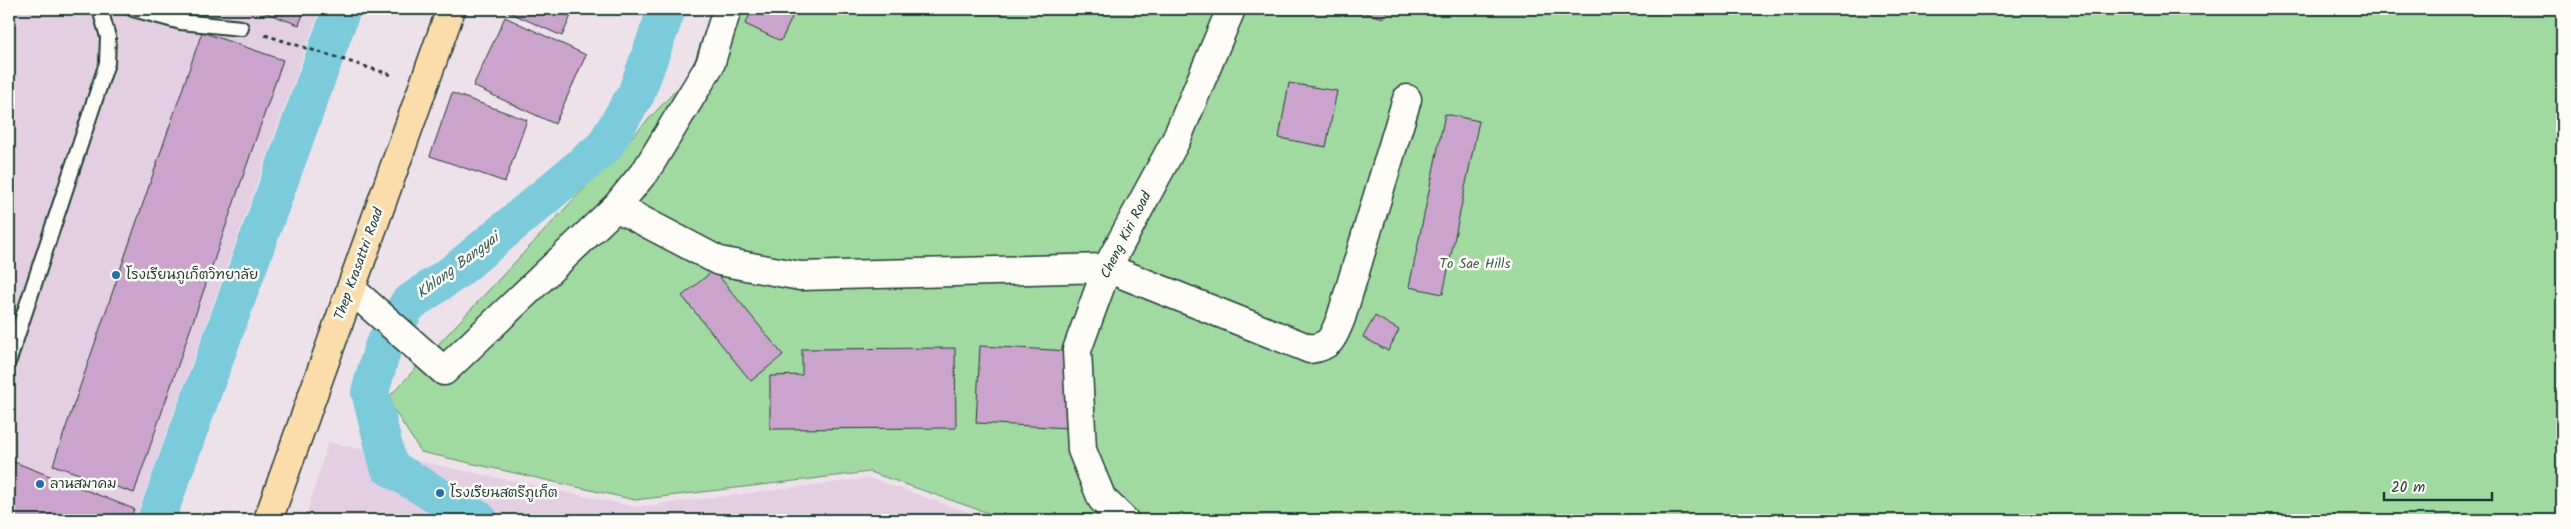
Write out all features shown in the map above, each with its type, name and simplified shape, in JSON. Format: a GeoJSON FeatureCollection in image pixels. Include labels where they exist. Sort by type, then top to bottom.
{"type":"FeatureCollection","features":[{"type":"Feature","properties":{"kind":"main road","name":"Thep Krasattri Road"},"geometry":{"type":"LineString","coordinates":[[268,520],[357,294],[451,9]]}},
{"type":"Feature","properties":{"kind":"street"},"geometry":{"type":"LineString","coordinates":[[357,294],[444,371],[616,207],[647,170],[710,65],[727,9]]}},
{"type":"Feature","properties":{"kind":"street","name":"Cheng Kiri Road"},"geometry":{"type":"LineString","coordinates":[[1124,520],[1102,499],[1082,450],[1076,350],[1106,268],[1176,140],[1231,9]]}},
{"type":"Feature","properties":{"kind":"street"},"geometry":{"type":"LineString","coordinates":[[616,207],[719,261],[800,276],[1106,268],[1310,349],[1324,347],[1332,339],[1346,306],[1407,99]]}},
{"type":"Feature","properties":{"kind":"lane"},"geometry":{"type":"LineString","coordinates":[[9,360],[107,63],[108,37],[100,9]]}},
{"type":"Feature","properties":{"kind":"lane"},"geometry":{"type":"LineString","coordinates":[[133,9],[181,22],[241,28]]}},
{"type":"Feature","properties":{"kind":"path"},"geometry":{"type":"LineString","coordinates":[[294,43],[362,65]]}},
{"type":"Feature","properties":{"kind":"shaded area","name":"โรงเรียนภูเก็ตวิทยาลัย"},"geometry":{"type":"Polygon","coordinates":[[[9,9],[320,9],[135,520],[9,520],[9,9]]]}},
{"type":"Feature","properties":{"kind":"shaded area","name":"โรงเรียนสตรีภูเก็ต"},"geometry":{"type":"Polygon","coordinates":[[[328,442],[636,507],[870,478],[990,520],[305,520],[328,442]]]}},
{"type":"Feature","properties":{"kind":"green space","name":"To Sae Hills"},"geometry":{"type":"Polygon","coordinates":[[[712,9],[2562,9],[2562,520],[1008,520],[870,472],[635,500],[421,452],[387,399],[690,75],[712,9]]]}},
{"type":"Feature","properties":{"kind":"building"},"geometry":{"type":"Polygon","coordinates":[[[255,9],[305,9],[299,25],[255,9]]]}},
{"type":"Feature","properties":{"kind":"building"},"geometry":{"type":"Polygon","coordinates":[[[502,9],[574,9],[562,36],[502,9]]]}},
{"type":"Feature","properties":{"kind":"building"},"geometry":{"type":"Polygon","coordinates":[[[753,9],[796,9],[781,41],[745,24],[753,9]]]}},
{"type":"Feature","properties":{"kind":"building"},"geometry":{"type":"Polygon","coordinates":[[[1357,9],[1387,9],[1384,18],[1356,11],[1357,9]]]}},
{"type":"Feature","properties":{"kind":"building"},"geometry":{"type":"Polygon","coordinates":[[[505,17],[586,55],[555,124],[473,86],[505,17]]]}},
{"type":"Feature","properties":{"kind":"building"},"geometry":{"type":"Polygon","coordinates":[[[202,32],[283,60],[134,493],[53,465],[202,32]]]}},
{"type":"Feature","properties":{"kind":"building"},"geometry":{"type":"Polygon","coordinates":[[[1289,83],[1337,91],[1326,147],[1279,138],[1289,83]]]}},
{"type":"Feature","properties":{"kind":"building"},"geometry":{"type":"Polygon","coordinates":[[[452,93],[527,120],[505,182],[430,156],[452,93]]]}},
{"type":"Feature","properties":{"kind":"building"},"geometry":{"type":"Polygon","coordinates":[[[1445,114],[1479,121],[1443,294],[1409,287],[1445,114]]]}},
{"type":"Feature","properties":{"kind":"building"},"geometry":{"type":"Polygon","coordinates":[[[714,270],[783,355],[751,381],[682,296],[714,270]]]}},
{"type":"Feature","properties":{"kind":"building"},"geometry":{"type":"Polygon","coordinates":[[[1375,316],[1399,330],[1388,351],[1363,337],[1375,316]]]}},
{"type":"Feature","properties":{"kind":"building"},"geometry":{"type":"Polygon","coordinates":[[[980,346],[1071,351],[1068,428],[976,423],[980,346]]]}},
{"type":"Feature","properties":{"kind":"building"},"geometry":{"type":"Polygon","coordinates":[[[955,348],[956,428],[770,429],[770,376],[802,375],[802,349],[955,348]]]}},
{"type":"Feature","properties":{"kind":"building","name":"ลานสมาคม"},"geometry":{"type":"Polygon","coordinates":[[[9,460],[134,509],[130,520],[9,520],[9,460]]]}},
{"type":"Feature","properties":{"kind":"waterway"},"geometry":{"type":"LineString","coordinates":[[156,520],[342,9]]}},
{"type":"Feature","properties":{"kind":"waterway","name":"Khlong Bangyai"},"geometry":{"type":"LineString","coordinates":[[479,520],[389,467],[370,392],[383,347],[408,304],[456,271],[604,147],[636,94],[667,9]]}},
{"type":"Feature","properties":{"kind":"place","name":"โรงเรียนภูเก็ตวิทยาลัย"},"geometry":{"type":"Point","coordinates":[116,275]}},
{"type":"Feature","properties":{"kind":"place","name":"ลานสมาคม"},"geometry":{"type":"Point","coordinates":[40,484]}},
{"type":"Feature","properties":{"kind":"place","name":"โรงเรียนสตรีภูเก็ต"},"geometry":{"type":"Point","coordinates":[440,493]}}]}
